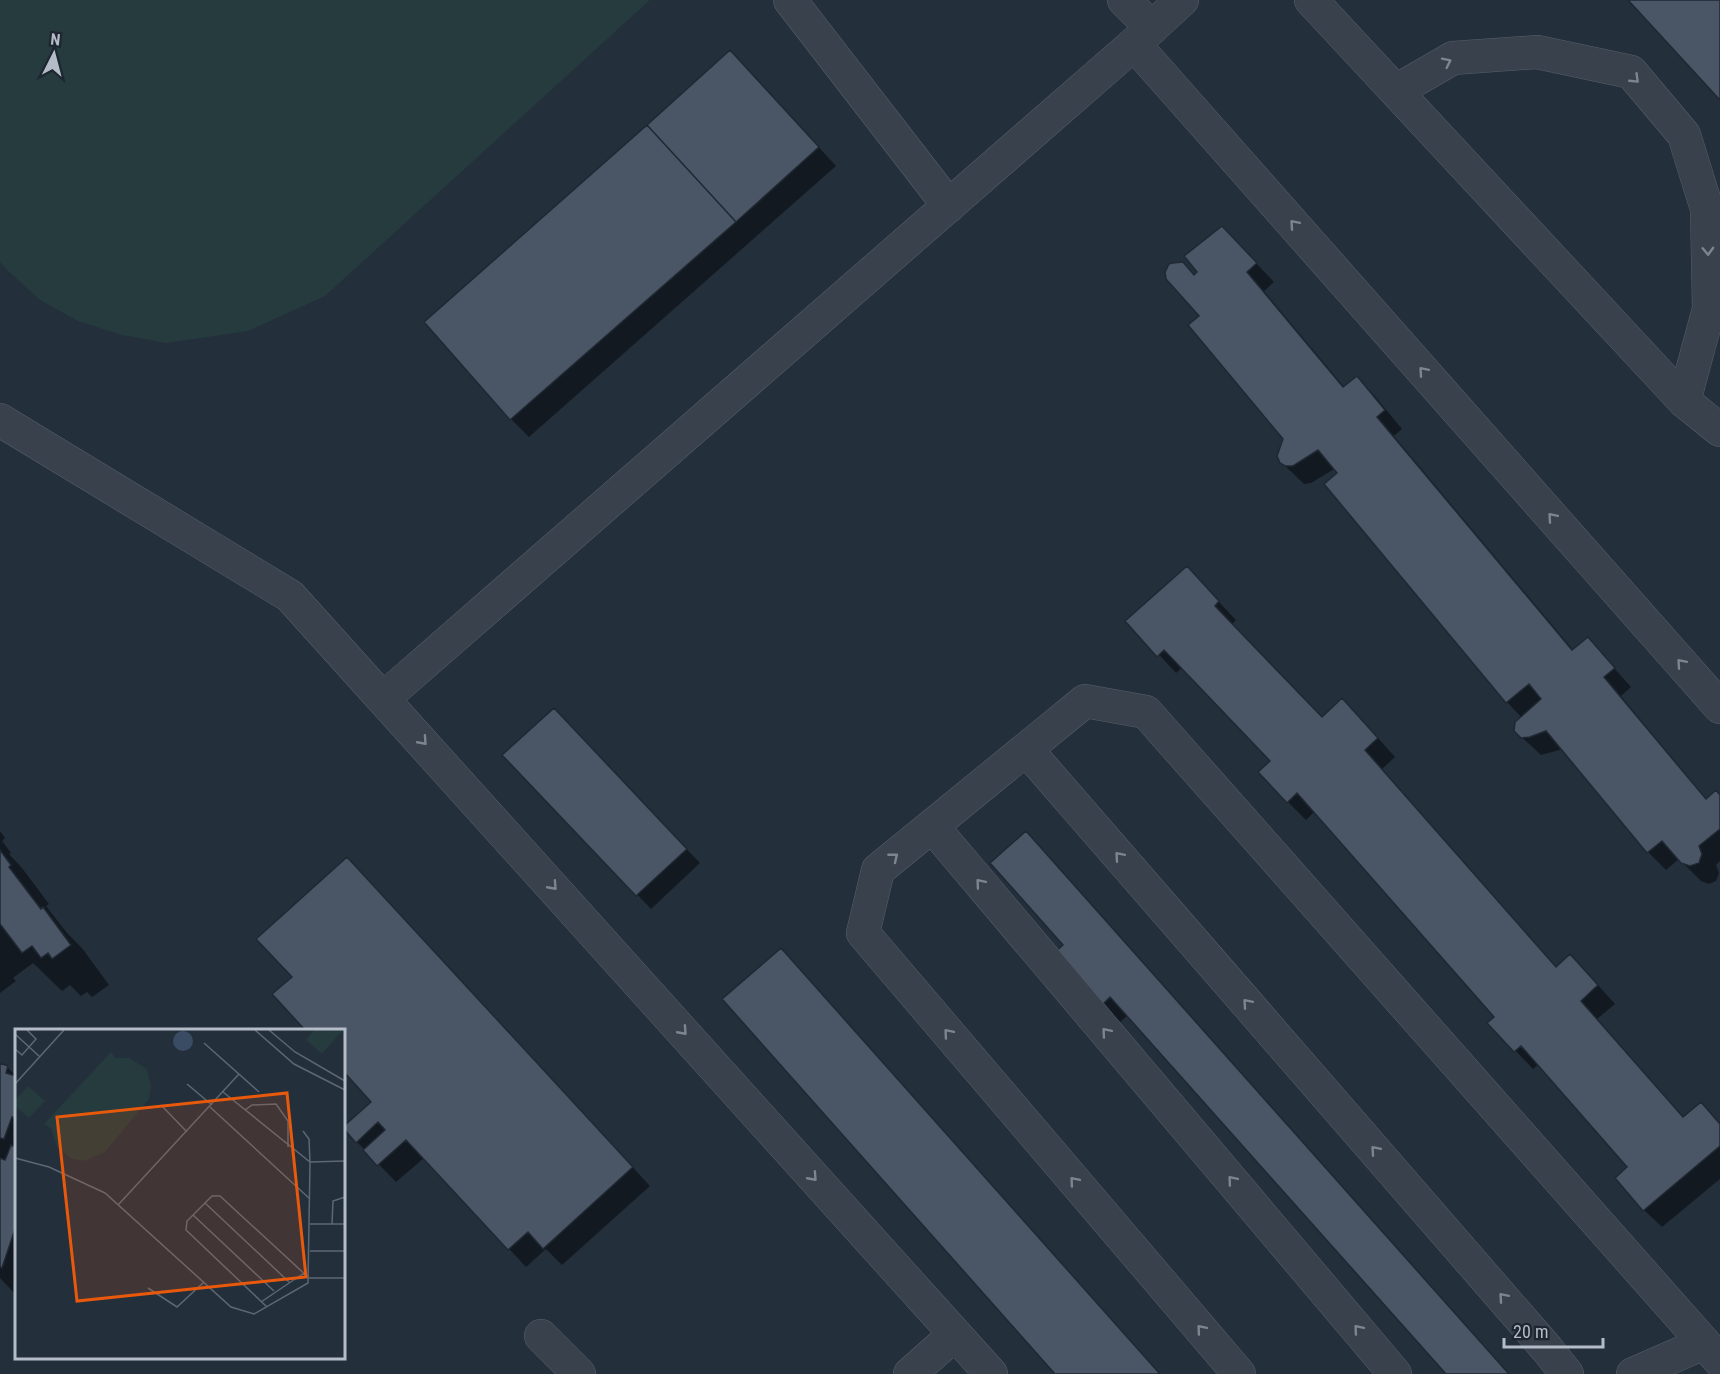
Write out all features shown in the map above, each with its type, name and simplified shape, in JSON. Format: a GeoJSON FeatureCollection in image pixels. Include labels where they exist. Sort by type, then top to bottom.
{"type":"FeatureCollection","features":[{"type":"Feature","properties":{"kind":"lane"},"geometry":{"type":"LineString","coordinates":[[790,0],[949,206]]}},
{"type":"Feature","properties":{"kind":"lane"},"geometry":{"type":"LineString","coordinates":[[1124,0],[1143,36],[1720,707]]}},
{"type":"Feature","properties":{"kind":"lane"},"geometry":{"type":"LineString","coordinates":[[384,698],[1182,0]]}},
{"type":"Feature","properties":{"kind":"lane"},"geometry":{"type":"LineString","coordinates":[[1311,0],[1684,401],[1720,430]]}},
{"type":"Feature","properties":{"kind":"lane"},"geometry":{"type":"LineString","coordinates":[[1396,91],[1453,58],[1537,52],[1631,72],[1684,135],[1707,209],[1709,309],[1684,401]]}},
{"type":"Feature","properties":{"kind":"lane"},"geometry":{"type":"LineString","coordinates":[[0,420],[290,596],[991,1374]]}},
{"type":"Feature","properties":{"kind":"lane"},"geometry":{"type":"LineString","coordinates":[[1239,1374],[863,933],[878,870],[1085,701],[1146,712],[1712,1352],[1633,1374]]}},
{"type":"Feature","properties":{"kind":"lane"},"geometry":{"type":"LineString","coordinates":[[1026,749],[1567,1374]]}},
{"type":"Feature","properties":{"kind":"lane"},"geometry":{"type":"LineString","coordinates":[[932,826],[1395,1374]]}},
{"type":"Feature","properties":{"kind":"lane"},"geometry":{"type":"LineString","coordinates":[[910,1374],[955,1334]]}},
{"type":"Feature","properties":{"kind":"lane"},"geometry":{"type":"LineString","coordinates":[[541,1336],[579,1374]]}},
{"type":"Feature","properties":{"kind":"green space"},"geometry":{"type":"Polygon","coordinates":[[[0,0],[650,0],[325,296],[248,331],[166,343],[122,335],[78,321],[40,300],[0,262],[0,0]]]}},
{"type":"Feature","properties":{"kind":"building"},"geometry":{"type":"Polygon","coordinates":[[[1628,0],[1720,0],[1720,100],[1628,0]]]}},
{"type":"Feature","properties":{"kind":"building"},"geometry":{"type":"Polygon","coordinates":[[[730,50],[819,147],[736,222],[647,125],[730,50]]]}},
{"type":"Feature","properties":{"kind":"building"},"geometry":{"type":"Polygon","coordinates":[[[647,125],[736,222],[510,420],[424,322],[647,125]]]}},
{"type":"Feature","properties":{"kind":"building"},"geometry":{"type":"Polygon","coordinates":[[[1222,226],[1257,263],[1247,272],[1343,387],[1357,376],[1385,410],[1377,417],[1572,650],[1588,637],[1615,668],[1604,677],[1706,799],[1716,790],[1720,795],[1720,829],[1699,846],[1702,854],[1699,863],[1690,866],[1681,863],[1662,841],[1647,853],[1546,731],[1521,738],[1514,731],[1515,722],[1541,699],[1529,684],[1506,703],[1324,484],[1337,473],[1318,450],[1293,466],[1280,463],[1277,456],[1283,439],[1188,325],[1199,316],[1166,279],[1165,272],[1172,263],[1183,262],[1194,275],[1197,272],[1184,256],[1222,226]]]}},
{"type":"Feature","properties":{"kind":"building"},"geometry":{"type":"Polygon","coordinates":[[[1187,566],[1219,601],[1215,606],[1322,717],[1342,698],[1378,738],[1365,750],[1556,967],[1570,954],[1598,985],[1581,1001],[1683,1117],[1701,1102],[1720,1124],[1720,1146],[1643,1211],[1615,1178],[1627,1167],[1521,1046],[1514,1052],[1487,1023],[1494,1017],[1297,793],[1287,803],[1258,772],[1270,761],[1164,650],[1157,657],[1125,621],[1187,566]]]}},
{"type":"Feature","properties":{"kind":"building"},"geometry":{"type":"Polygon","coordinates":[[[554,708],[687,849],[636,896],[502,755],[554,708]]]}},
{"type":"Feature","properties":{"kind":"building"},"geometry":{"type":"Polygon","coordinates":[[[1026,831],[1509,1374],[1446,1374],[1110,997],[1099,1008],[1051,956],[1063,945],[990,863],[1026,831]]]}},
{"type":"Feature","properties":{"kind":"building"},"geometry":{"type":"Polygon","coordinates":[[[0,850],[11,865],[9,867],[71,945],[52,959],[48,953],[41,958],[32,946],[22,953],[0,924],[0,850]]]}},
{"type":"Feature","properties":{"kind":"building"},"geometry":{"type":"Polygon","coordinates":[[[347,857],[633,1167],[543,1249],[528,1232],[508,1250],[406,1140],[377,1166],[363,1150],[385,1130],[378,1122],[356,1143],[345,1130],[345,1125],[371,1102],[345,1073],[345,1029],[304,1029],[272,994],[292,977],[256,939],[347,857]]]}},
{"type":"Feature","properties":{"kind":"building"},"geometry":{"type":"Polygon","coordinates":[[[781,948],[1160,1374],[1055,1374],[722,999],[781,948]]]}},
{"type":"Feature","properties":{"kind":"building"},"geometry":{"type":"Polygon","coordinates":[[[0,1063],[8,1066],[6,1073],[15,1076],[15,1118],[12,1117],[4,1139],[0,1138],[0,1063]]]}},
{"type":"Feature","properties":{"kind":"building"},"geometry":{"type":"Polygon","coordinates":[[[11,1145],[15,1147],[15,1229],[2,1268],[0,1267],[0,1158],[5,1160],[11,1145]]]}}]}
